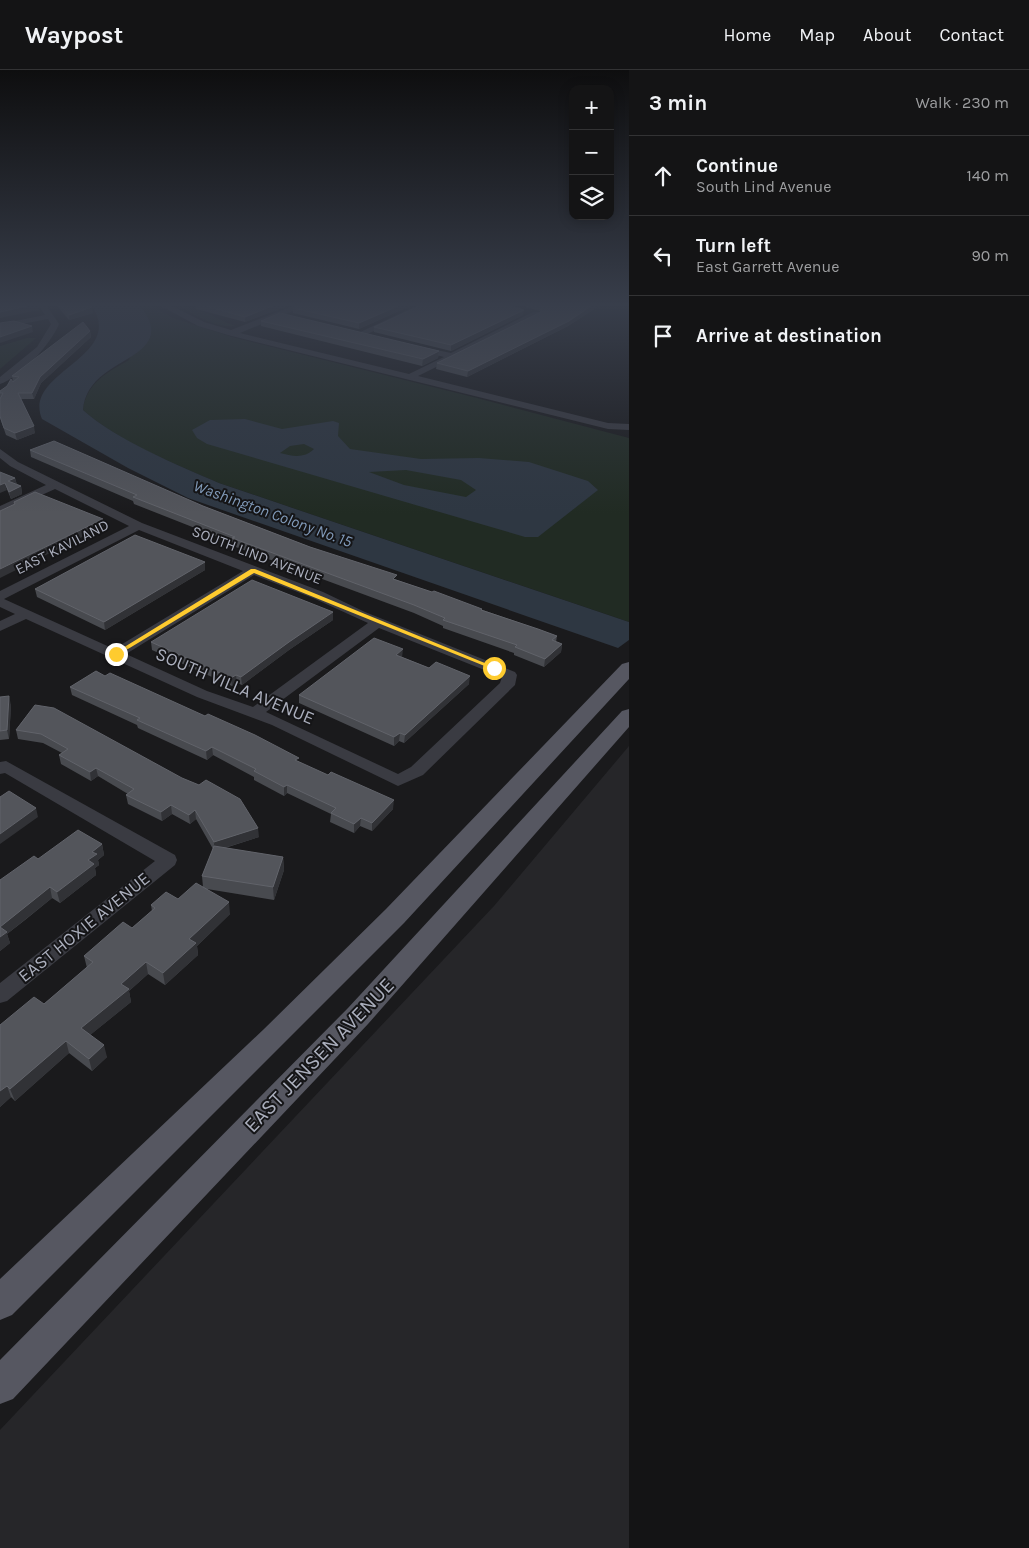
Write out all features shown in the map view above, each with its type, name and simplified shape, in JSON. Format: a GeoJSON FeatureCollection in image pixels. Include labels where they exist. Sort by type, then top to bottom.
{"type":"FeatureCollection","features":[{"type":"Feature","properties":{"kind":"main road"},"geometry":{"type":"LineString","coordinates":[[0,1303],[274,1037],[388,923],[629,668]]}},
{"type":"Feature","properties":{"kind":"main road","name":"EAST JENSEN AVENUE"},"geometry":{"type":"LineString","coordinates":[[0,1386],[358,1016],[629,715]]}},
{"type":"Feature","properties":{"kind":"street"},"geometry":{"type":"LineString","coordinates":[[402,375],[608,426],[629,427]]}},
{"type":"Feature","properties":{"kind":"street"},"geometry":{"type":"LineString","coordinates":[[410,377],[414,375]]}},
{"type":"Feature","properties":{"kind":"street"},"geometry":{"type":"LineString","coordinates":[[608,426],[618,432],[629,435]]}},
{"type":"Feature","properties":{"kind":"street","name":"SOUTH LIND AVENUE"},"geometry":{"type":"LineString","coordinates":[[0,452],[14,464],[138,526],[318,595],[378,622],[510,675],[507,685],[417,771],[398,781]]}},
{"type":"Feature","properties":{"kind":"street"},"geometry":{"type":"LineString","coordinates":[[0,510],[57,484]]}},
{"type":"Feature","properties":{"kind":"street","name":"EAST KAVILAND"},"geometry":{"type":"LineString","coordinates":[[0,596],[138,526]]}},
{"type":"Feature","properties":{"kind":"street"},"geometry":{"type":"LineString","coordinates":[[116,654],[253,570]]}},
{"type":"Feature","properties":{"kind":"street","name":"SOUTH VILLA AVENUE"},"geometry":{"type":"LineString","coordinates":[[0,602],[202,694],[278,722],[398,781]]}},
{"type":"Feature","properties":{"kind":"street"},"geometry":{"type":"LineString","coordinates":[[0,627],[25,614]]}},
{"type":"Feature","properties":{"kind":"street"},"geometry":{"type":"LineString","coordinates":[[254,713],[378,622]]}},
{"type":"Feature","properties":{"kind":"street","name":"EAST HOXIE AVENUE"},"geometry":{"type":"LineString","coordinates":[[0,994],[168,860],[3,768]]}},
{"type":"Feature","properties":{"kind":"shaded area"},"geometry":{"type":"Polygon","coordinates":[[[105,375],[385,375],[629,438],[629,622],[219,483],[184,468],[130,442],[97,422],[83,410],[88,392],[105,375]]]}},
{"type":"Feature","properties":{"kind":"shaded area"},"geometry":{"type":"Polygon","coordinates":[[[629,746],[629,1548],[0,1548],[0,1430],[494,906],[629,746]]]}},
{"type":"Feature","properties":{"kind":"water","name":"Washington Colony No. 15"},"geometry":{"type":"Polygon","coordinates":[[[104,375],[89,390],[83,410],[112,432],[148,451],[219,483],[629,622],[629,640],[618,648],[188,498],[128,468],[42,419],[40,403],[46,389],[58,376],[104,375]]]}},
{"type":"Feature","properties":{"kind":"water"},"geometry":{"type":"Polygon","coordinates":[[[245,419],[282,429],[333,421],[339,423],[338,436],[350,449],[421,459],[479,458],[529,462],[588,481],[598,490],[538,537],[525,537],[207,444],[197,438],[192,430],[210,420],[245,419]],[[304,444],[290,446],[280,453],[293,456],[302,455],[314,449],[304,444]],[[406,470],[369,472],[404,485],[466,497],[476,490],[461,480],[406,470]]]}},
{"type":"Feature","properties":{"kind":"building"},"geometry":{"type":"Polygon","coordinates":[[[42,375],[32,393],[18,393],[34,426],[15,433],[4,428],[0,416],[0,399],[3,393],[0,393],[0,391],[7,386],[11,379],[13,382],[19,377],[12,376],[42,375]]]}},
{"type":"Feature","properties":{"kind":"building"},"geometry":{"type":"Polygon","coordinates":[[[54,441],[203,506],[310,547],[397,575],[393,579],[432,592],[434,591],[481,610],[557,636],[552,640],[562,644],[545,659],[515,647],[517,645],[443,620],[445,618],[414,605],[232,538],[235,537],[133,497],[137,495],[30,450],[54,441]]]}},
{"type":"Feature","properties":{"kind":"building"},"geometry":{"type":"Polygon","coordinates":[[[0,472],[15,478],[8,481],[21,486],[9,492],[5,483],[0,485],[0,472]]]}},
{"type":"Feature","properties":{"kind":"building"},"geometry":{"type":"Polygon","coordinates":[[[35,492],[103,519],[0,569],[0,511],[35,492]]]}},
{"type":"Feature","properties":{"kind":"building"},"geometry":{"type":"Polygon","coordinates":[[[135,535],[205,562],[104,622],[35,589],[135,535]]]}},
{"type":"Feature","properties":{"kind":"building"},"geometry":{"type":"Polygon","coordinates":[[[252,580],[333,612],[241,677],[236,675],[231,678],[151,642],[252,580]]]}},
{"type":"Feature","properties":{"kind":"building"},"geometry":{"type":"Polygon","coordinates":[[[374,638],[403,649],[396,655],[429,668],[436,662],[470,676],[405,735],[400,733],[394,737],[299,695],[374,638]]]}},
{"type":"Feature","properties":{"kind":"building"},"geometry":{"type":"Polygon","coordinates":[[[96,671],[105,676],[110,673],[205,716],[208,714],[255,735],[299,758],[295,760],[328,775],[331,772],[394,800],[372,823],[361,818],[354,824],[331,813],[336,808],[287,785],[284,787],[254,771],[256,769],[212,747],[206,751],[137,720],[140,718],[70,687],[96,671]]]}},
{"type":"Feature","properties":{"kind":"building"},"geometry":{"type":"Polygon","coordinates":[[[9,696],[7,730],[0,731],[0,697],[9,696]]]}},
{"type":"Feature","properties":{"kind":"building"},"geometry":{"type":"Polygon","coordinates":[[[35,705],[54,708],[182,778],[199,785],[206,780],[240,799],[258,828],[214,842],[195,810],[189,815],[171,805],[161,812],[126,795],[134,789],[96,768],[90,772],[59,755],[68,749],[41,734],[16,730],[35,705]]]}},
{"type":"Feature","properties":{"kind":"building"},"geometry":{"type":"Polygon","coordinates":[[[9,791],[36,808],[0,834],[0,797],[9,791]]]}},
{"type":"Feature","properties":{"kind":"building"},"geometry":{"type":"Polygon","coordinates":[[[78,830],[102,844],[92,852],[97,854],[88,860],[94,864],[57,892],[50,887],[0,927],[0,880],[34,856],[38,859],[78,830]]]}},
{"type":"Feature","properties":{"kind":"building"},"geometry":{"type":"Polygon","coordinates":[[[214,846],[283,857],[273,887],[202,876],[214,846]]]}},
{"type":"Feature","properties":{"kind":"building"},"geometry":{"type":"Polygon","coordinates":[[[196,883],[229,902],[189,939],[196,943],[163,973],[146,962],[121,984],[129,989],[81,1028],[104,1045],[89,1059],[66,1041],[10,1089],[7,1086],[0,1091],[0,1025],[34,997],[44,1004],[93,962],[84,956],[123,922],[132,928],[155,908],[151,905],[166,892],[178,899],[196,883]]]}},
{"type":"Feature","properties":{"kind":"building"},"geometry":{"type":"Polygon","coordinates":[[[0,927],[7,932],[0,937],[0,927]]]}},
{"type":"Feature","properties":{"kind":"route"},"geometry":{"type":"LineString","coordinates":[[116,654],[253,570],[494,668]]}}]}
